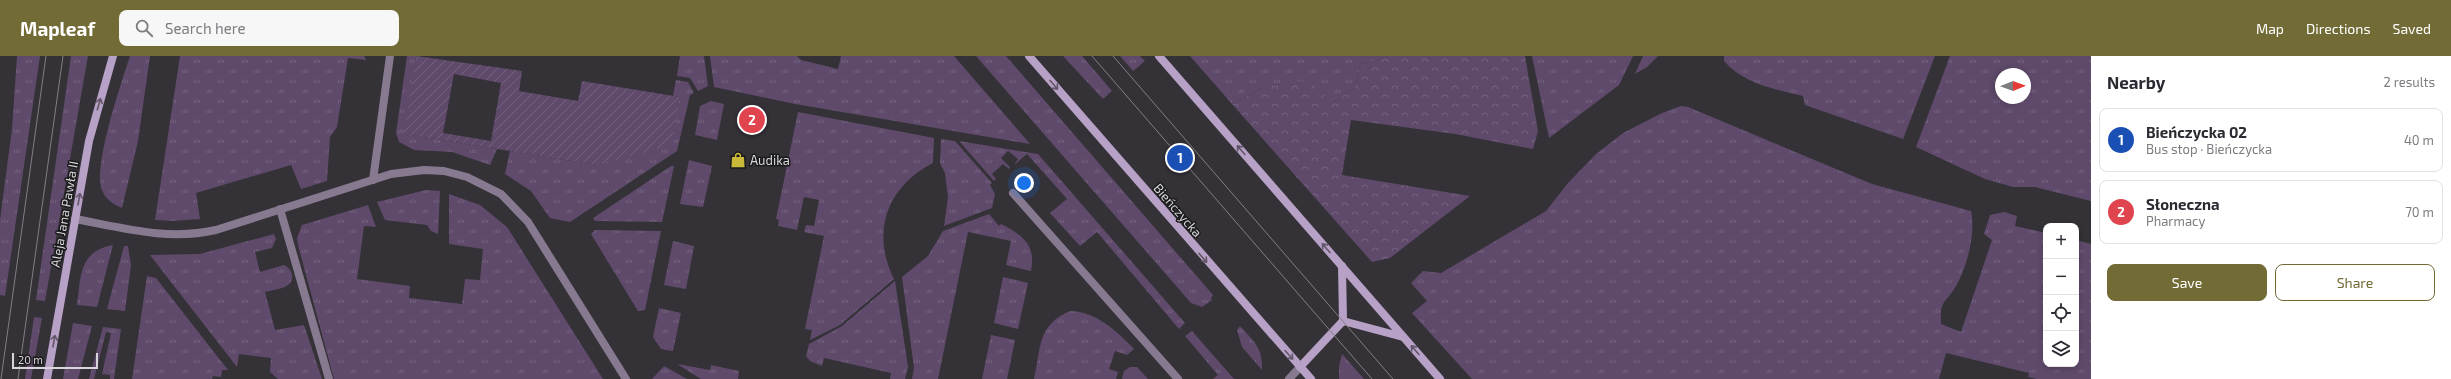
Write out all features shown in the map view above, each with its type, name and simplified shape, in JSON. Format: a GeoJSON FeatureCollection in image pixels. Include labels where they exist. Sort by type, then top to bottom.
{"type":"FeatureCollection","features":[{"type":"Feature","properties":{"kind":"main road","name":"Aleja Jana Pawła II"},"geometry":{"type":"LineString","coordinates":[[47,379],[89,141],[113,56]]}},
{"type":"Feature","properties":{"kind":"main road","name":"Bieńczycka"},"geometry":{"type":"LineString","coordinates":[[1028,56],[1311,379]]}},
{"type":"Feature","properties":{"kind":"main road"},"geometry":{"type":"LineString","coordinates":[[1159,56],[1440,379]]}},
{"type":"Feature","properties":{"kind":"main road"},"geometry":{"type":"LineString","coordinates":[[1300,367],[1343,321],[1342,266]]}},
{"type":"Feature","properties":{"kind":"main road"},"geometry":{"type":"LineString","coordinates":[[1343,321],[1404,337]]}},
{"type":"Feature","properties":{"kind":"street"},"geometry":{"type":"LineString","coordinates":[[373,180],[390,56]]}},
{"type":"Feature","properties":{"kind":"street"},"geometry":{"type":"LineString","coordinates":[[76,219],[157,234],[189,235],[216,230],[404,171],[444,171],[467,176],[500,194],[518,210],[536,234],[626,379]]}},
{"type":"Feature","properties":{"kind":"street"},"geometry":{"type":"LineString","coordinates":[[1013,193],[1178,379]]}},
{"type":"Feature","properties":{"kind":"street"},"geometry":{"type":"LineString","coordinates":[[280,209],[329,379]]}},
{"type":"Feature","properties":{"kind":"street"},"geometry":{"type":"LineString","coordinates":[[1289,379],[1300,367]]}},
{"type":"Feature","properties":{"kind":"green space"},"geometry":{"type":"Polygon","coordinates":[[[17,56],[40,56],[5,296],[0,295],[0,220],[12,129],[17,56]]]}},
{"type":"Feature","properties":{"kind":"green space"},"geometry":{"type":"Polygon","coordinates":[[[71,56],[88,56],[45,301],[36,300],[71,56]]]}},
{"type":"Feature","properties":{"kind":"green space"},"geometry":{"type":"Polygon","coordinates":[[[130,56],[150,56],[138,141],[122,208],[108,199],[102,190],[100,178],[101,162],[109,124],[130,56]]]}},
{"type":"Feature","properties":{"kind":"green space"},"geometry":{"type":"Polygon","coordinates":[[[180,56],[364,56],[366,60],[348,58],[337,127],[330,137],[327,181],[301,189],[291,165],[196,193],[200,219],[173,221],[155,220],[180,56]]]}},
{"type":"Feature","properties":{"kind":"green space"},"geometry":{"type":"Polygon","coordinates":[[[407,56],[416,56],[405,134],[497,149],[490,165],[452,152],[414,150],[399,142],[396,133],[407,56]]]}},
{"type":"Feature","properties":{"kind":"green space"},"geometry":{"type":"Polygon","coordinates":[[[416,56],[522,71],[519,91],[578,101],[582,81],[680,97],[671,145],[596,165],[404,134],[416,56]],[[454,74],[443,133],[491,141],[501,83],[454,74]]]}},
{"type":"Feature","properties":{"kind":"green space"},"geometry":{"type":"Polygon","coordinates":[[[680,56],[704,56],[708,86],[698,91],[690,78],[677,76],[680,56]]]}},
{"type":"Feature","properties":{"kind":"green space"},"geometry":{"type":"Polygon","coordinates":[[[710,56],[797,56],[801,60],[838,69],[841,56],[954,56],[1030,144],[795,104],[714,87],[710,56]]]}},
{"type":"Feature","properties":{"kind":"green space"},"geometry":{"type":"Polygon","coordinates":[[[976,56],[1006,56],[1213,295],[1211,298],[1212,300],[1202,307],[1191,303],[976,56]]]}},
{"type":"Feature","properties":{"kind":"green space"},"geometry":{"type":"Polygon","coordinates":[[[1063,56],[1082,56],[1112,91],[1103,99],[1063,56]]]}},
{"type":"Feature","properties":{"kind":"green space"},"geometry":{"type":"Polygon","coordinates":[[[1120,56],[1140,56],[1145,61],[1133,71],[1120,56]]]}},
{"type":"Feature","properties":{"kind":"green space"},"geometry":{"type":"Polygon","coordinates":[[[1190,56],[1388,56],[1386,58],[1361,64],[1354,88],[1332,103],[1262,88],[1232,104],[1190,56]]]}},
{"type":"Feature","properties":{"kind":"green space"},"geometry":{"type":"Polygon","coordinates":[[[1388,56],[1525,56],[1538,131],[1533,149],[1455,134],[1351,120],[1342,175],[1470,196],[1390,258],[1372,262],[1232,104],[1262,88],[1308,80],[1332,103],[1354,88],[1361,64],[1386,58],[1388,56]]]}},
{"type":"Feature","properties":{"kind":"green space"},"geometry":{"type":"Polygon","coordinates":[[[1532,56],[1633,56],[1619,85],[1549,138],[1532,56]]]}},
{"type":"Feature","properties":{"kind":"green space"},"geometry":{"type":"Polygon","coordinates":[[[1643,56],[1658,56],[1647,67],[1635,74],[1643,56]]]}},
{"type":"Feature","properties":{"kind":"green space"},"geometry":{"type":"Polygon","coordinates":[[[1724,56],[1935,56],[1903,139],[1805,105],[1803,96],[1771,88],[1750,80],[1732,69],[1724,61],[1724,56]]]}},
{"type":"Feature","properties":{"kind":"green space"},"geometry":{"type":"Polygon","coordinates":[[[1950,56],[2091,56],[2091,201],[2035,187],[2013,187],[1985,179],[1916,147],[1950,56]]]}},
{"type":"Feature","properties":{"kind":"green space"},"geometry":{"type":"Polygon","coordinates":[[[676,80],[688,82],[694,93],[690,95],[677,151],[570,222],[550,218],[531,191],[505,174],[510,151],[596,165],[680,97],[673,96],[676,80]]]}},
{"type":"Feature","properties":{"kind":"green space"},"geometry":{"type":"Polygon","coordinates":[[[711,101],[724,104],[717,140],[695,135],[700,106],[711,101]]]}},
{"type":"Feature","properties":{"kind":"green space"},"geometry":{"type":"Polygon","coordinates":[[[1681,106],[1688,107],[1872,184],[1971,211],[1972,229],[1970,250],[1967,260],[1956,286],[1944,302],[1941,310],[1941,324],[1961,332],[1992,240],[1984,234],[1990,215],[2004,212],[2017,216],[2015,226],[2043,232],[2043,367],[2079,367],[2079,241],[2091,244],[2091,379],[2037,379],[2028,377],[2029,373],[1946,353],[1939,379],[1472,379],[1412,313],[1427,301],[1411,283],[1423,271],[1441,273],[1546,211],[1568,183],[1596,154],[1623,133],[1662,113],[1681,106]]]}},
{"type":"Feature","properties":{"kind":"green space"},"geometry":{"type":"Polygon","coordinates":[[[798,112],[934,138],[933,163],[917,173],[904,185],[894,198],[887,213],[884,228],[884,245],[887,262],[894,279],[840,325],[810,340],[812,330],[805,329],[824,236],[804,232],[806,225],[814,226],[819,200],[804,197],[797,230],[778,226],[779,220],[776,219],[798,112]]]}},
{"type":"Feature","properties":{"kind":"green space"},"geometry":{"type":"Polygon","coordinates":[[[941,139],[955,141],[992,183],[990,185],[995,194],[992,208],[944,226],[948,197],[945,173],[940,163],[941,139]]]}},
{"type":"Feature","properties":{"kind":"green space"},"geometry":{"type":"Polygon","coordinates":[[[959,141],[1038,154],[1185,323],[1179,329],[1097,232],[1080,246],[1050,213],[1067,199],[1027,154],[1014,165],[1018,159],[1008,151],[1001,158],[1010,167],[1009,169],[1003,164],[992,174],[996,179],[994,181],[959,141]]]}},
{"type":"Feature","properties":{"kind":"green space"},"geometry":{"type":"Polygon","coordinates":[[[689,160],[712,166],[703,207],[680,204],[689,160]]]}},
{"type":"Feature","properties":{"kind":"green space"},"geometry":{"type":"Polygon","coordinates":[[[671,166],[674,166],[662,222],[595,221],[593,218],[671,166]]]}},
{"type":"Feature","properties":{"kind":"green space"},"geometry":{"type":"Polygon","coordinates":[[[426,190],[440,191],[438,234],[431,231],[427,225],[385,220],[377,202],[426,190]]]}},
{"type":"Feature","properties":{"kind":"green space"},"geometry":{"type":"Polygon","coordinates":[[[449,194],[480,205],[507,227],[603,379],[334,379],[298,245],[297,238],[302,225],[368,205],[376,227],[364,226],[357,279],[410,286],[409,298],[462,304],[465,279],[480,280],[483,249],[449,244],[449,194]]]}},
{"type":"Feature","properties":{"kind":"green space"},"geometry":{"type":"Polygon","coordinates":[[[989,214],[999,226],[1001,224],[1009,228],[1022,237],[1026,242],[1032,254],[1031,271],[1006,265],[1011,241],[968,232],[938,379],[912,379],[914,368],[902,277],[928,256],[943,231],[989,214]]]}},
{"type":"Feature","properties":{"kind":"green space"},"geometry":{"type":"Polygon","coordinates":[[[595,230],[661,231],[645,310],[638,311],[591,234],[595,230]]]}},
{"type":"Feature","properties":{"kind":"green space"},"geometry":{"type":"Polygon","coordinates":[[[274,234],[276,239],[272,248],[255,252],[260,272],[284,265],[289,269],[292,275],[292,280],[287,286],[265,292],[275,330],[304,325],[322,379],[278,379],[270,372],[271,358],[239,354],[237,367],[150,255],[200,254],[274,234]]]}},
{"type":"Feature","properties":{"kind":"green space"},"geometry":{"type":"Polygon","coordinates":[[[673,241],[694,246],[686,289],[664,285],[673,241]]]}},
{"type":"Feature","properties":{"kind":"green space"},"geometry":{"type":"Polygon","coordinates":[[[113,245],[97,307],[77,305],[81,275],[88,259],[102,248],[113,245]]]}},
{"type":"Feature","properties":{"kind":"green space"},"geometry":{"type":"Polygon","coordinates":[[[124,246],[128,246],[131,265],[125,311],[107,309],[124,246]]]}},
{"type":"Feature","properties":{"kind":"green space"},"geometry":{"type":"Polygon","coordinates":[[[147,276],[156,278],[228,370],[222,370],[221,377],[213,376],[212,379],[132,379],[147,276]]]}},
{"type":"Feature","properties":{"kind":"green space"},"geometry":{"type":"Polygon","coordinates":[[[1003,277],[1028,283],[1018,329],[994,323],[1003,277]]]}},
{"type":"Feature","properties":{"kind":"green space"},"geometry":{"type":"Polygon","coordinates":[[[895,281],[908,367],[905,379],[890,379],[891,373],[824,358],[822,366],[810,361],[806,356],[809,344],[842,326],[895,281]]]}},
{"type":"Feature","properties":{"kind":"green space"},"geometry":{"type":"Polygon","coordinates":[[[659,308],[681,313],[673,351],[661,349],[653,337],[659,308]]]}},
{"type":"Feature","properties":{"kind":"green space"},"geometry":{"type":"Polygon","coordinates":[[[1070,311],[1088,314],[1097,318],[1113,329],[1134,349],[1127,355],[1115,351],[1109,369],[1118,372],[1116,379],[1034,379],[1042,339],[1046,330],[1051,323],[1070,311]]]}},
{"type":"Feature","properties":{"kind":"green space"},"geometry":{"type":"Polygon","coordinates":[[[34,317],[42,318],[31,379],[25,379],[34,317]]]}},
{"type":"Feature","properties":{"kind":"green space"},"geometry":{"type":"Polygon","coordinates":[[[73,323],[92,326],[78,379],[63,379],[73,323]]]}},
{"type":"Feature","properties":{"kind":"green space"},"geometry":{"type":"Polygon","coordinates":[[[1240,326],[1257,345],[1261,356],[1262,370],[1242,347],[1237,330],[1240,326]]]}},
{"type":"Feature","properties":{"kind":"green space"},"geometry":{"type":"Polygon","coordinates":[[[103,327],[121,329],[114,379],[110,379],[110,375],[102,374],[111,333],[106,332],[94,379],[89,379],[103,327]]]}},
{"type":"Feature","properties":{"kind":"green space"},"geometry":{"type":"Polygon","coordinates":[[[1192,331],[1234,379],[1213,379],[1218,375],[1185,336],[1192,331]]]}},
{"type":"Feature","properties":{"kind":"green space"},"geometry":{"type":"Polygon","coordinates":[[[991,335],[1015,340],[1007,379],[982,379],[991,335]]]}},
{"type":"Feature","properties":{"kind":"green space"},"geometry":{"type":"Polygon","coordinates":[[[1342,354],[1364,379],[1339,379],[1339,366],[1342,354]]]}},
{"type":"Feature","properties":{"kind":"green space"},"geometry":{"type":"Polygon","coordinates":[[[677,364],[710,370],[711,365],[739,371],[738,379],[701,379],[677,364]]]}},
{"type":"Feature","properties":{"kind":"green space"},"geometry":{"type":"Polygon","coordinates":[[[664,366],[687,379],[652,379],[664,366]]]}},
{"type":"Feature","properties":{"kind":"green space"},"geometry":{"type":"Polygon","coordinates":[[[1130,367],[1137,367],[1148,379],[1122,379],[1124,371],[1130,367]]]}},
{"type":"Feature","properties":{"kind":"tram line"},"geometry":{"type":"LineString","coordinates":[[1,379],[46,56]]}},
{"type":"Feature","properties":{"kind":"tram line"},"geometry":{"type":"LineString","coordinates":[[18,379],[63,56]]}},
{"type":"Feature","properties":{"kind":"tram line"},"geometry":{"type":"LineString","coordinates":[[1092,56],[1372,379]]}},
{"type":"Feature","properties":{"kind":"tram line"},"geometry":{"type":"LineString","coordinates":[[1113,56],[1393,379]]}},
{"type":"Feature","properties":{"kind":"place","name":"Słoneczna"},"geometry":{"type":"Point","coordinates":[752,120]}},
{"type":"Feature","properties":{"kind":"place","name":"Bieńczycka 02"},"geometry":{"type":"Point","coordinates":[1180,158]}},
{"type":"Feature","properties":{"kind":"place","name":"Audika"},"geometry":{"type":"Point","coordinates":[738,160]}}]}
